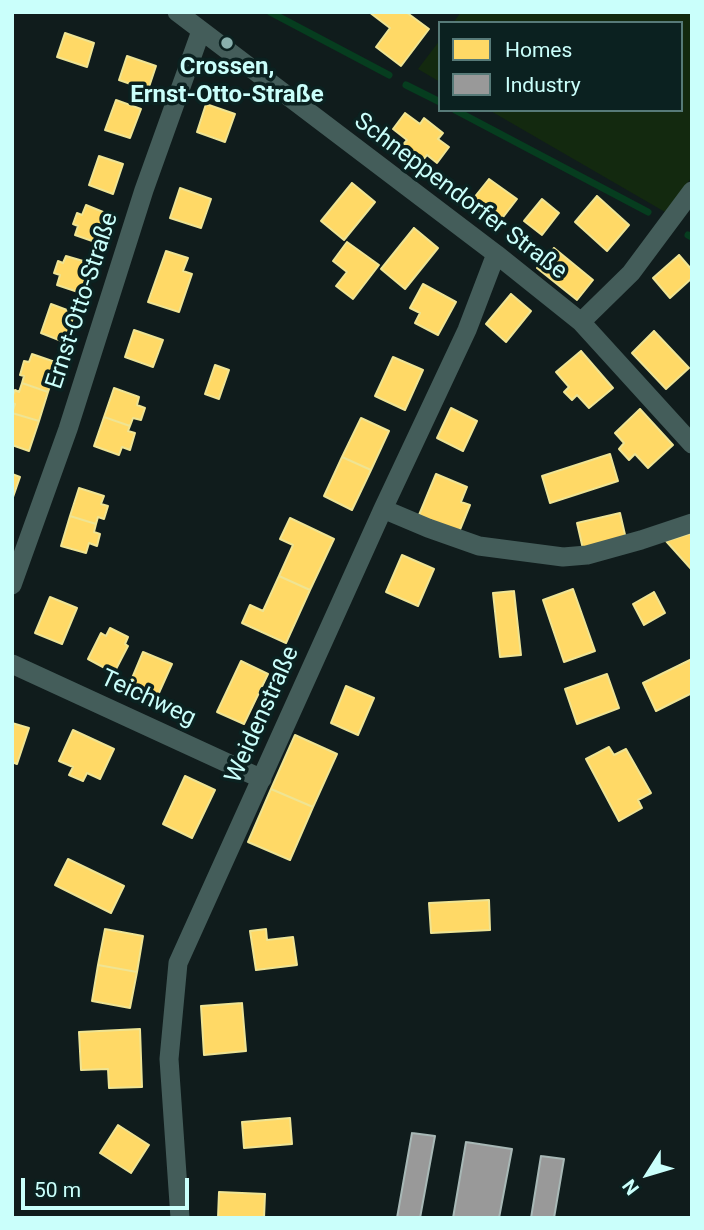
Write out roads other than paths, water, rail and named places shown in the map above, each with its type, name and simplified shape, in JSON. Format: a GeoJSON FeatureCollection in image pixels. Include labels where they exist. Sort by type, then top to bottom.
{"type":"FeatureCollection","features":[{"type":"Feature","properties":{"kind":"street","name":"Schneppendorfer Straße"},"geometry":{"type":"LineString","coordinates":[[177,12],[581,322],[692,444]]}},
{"type":"Feature","properties":{"kind":"street","name":"Ernst-Otto-Straße"},"geometry":{"type":"LineString","coordinates":[[12,585],[68,429],[144,190],[201,31]]}},
{"type":"Feature","properties":{"kind":"street"},"geometry":{"type":"LineString","coordinates":[[581,322],[631,273],[692,191]]}},
{"type":"Feature","properties":{"kind":"street","name":"Weidenstraße"},"geometry":{"type":"LineString","coordinates":[[180,1218],[169,1059],[178,963],[467,330],[495,254]]}},
{"type":"Feature","properties":{"kind":"street"},"geometry":{"type":"LineString","coordinates":[[383,509],[479,546],[563,557],[587,555],[692,523]]}},
{"type":"Feature","properties":{"kind":"street","name":"Teichweg"},"geometry":{"type":"LineString","coordinates":[[12,664],[262,779]]}},
{"type":"Feature","properties":{"kind":"waterway"},"geometry":{"type":"LineString","coordinates":[[270,12],[389,75]]}},
{"type":"Feature","properties":{"kind":"waterway"},"geometry":{"type":"LineString","coordinates":[[406,85],[438,101]]}},
{"type":"Feature","properties":{"kind":"waterway"},"geometry":{"type":"LineString","coordinates":[[459,112],[648,212]]}},
{"type":"Feature","properties":{"kind":"waterway"},"geometry":{"type":"LineString","coordinates":[[688,235],[692,237]]}},
{"type":"Feature","properties":{"kind":"place","name":"Crossen, Ernst-Otto-Straße"},"geometry":{"type":"Point","coordinates":[227,43]}}]}
